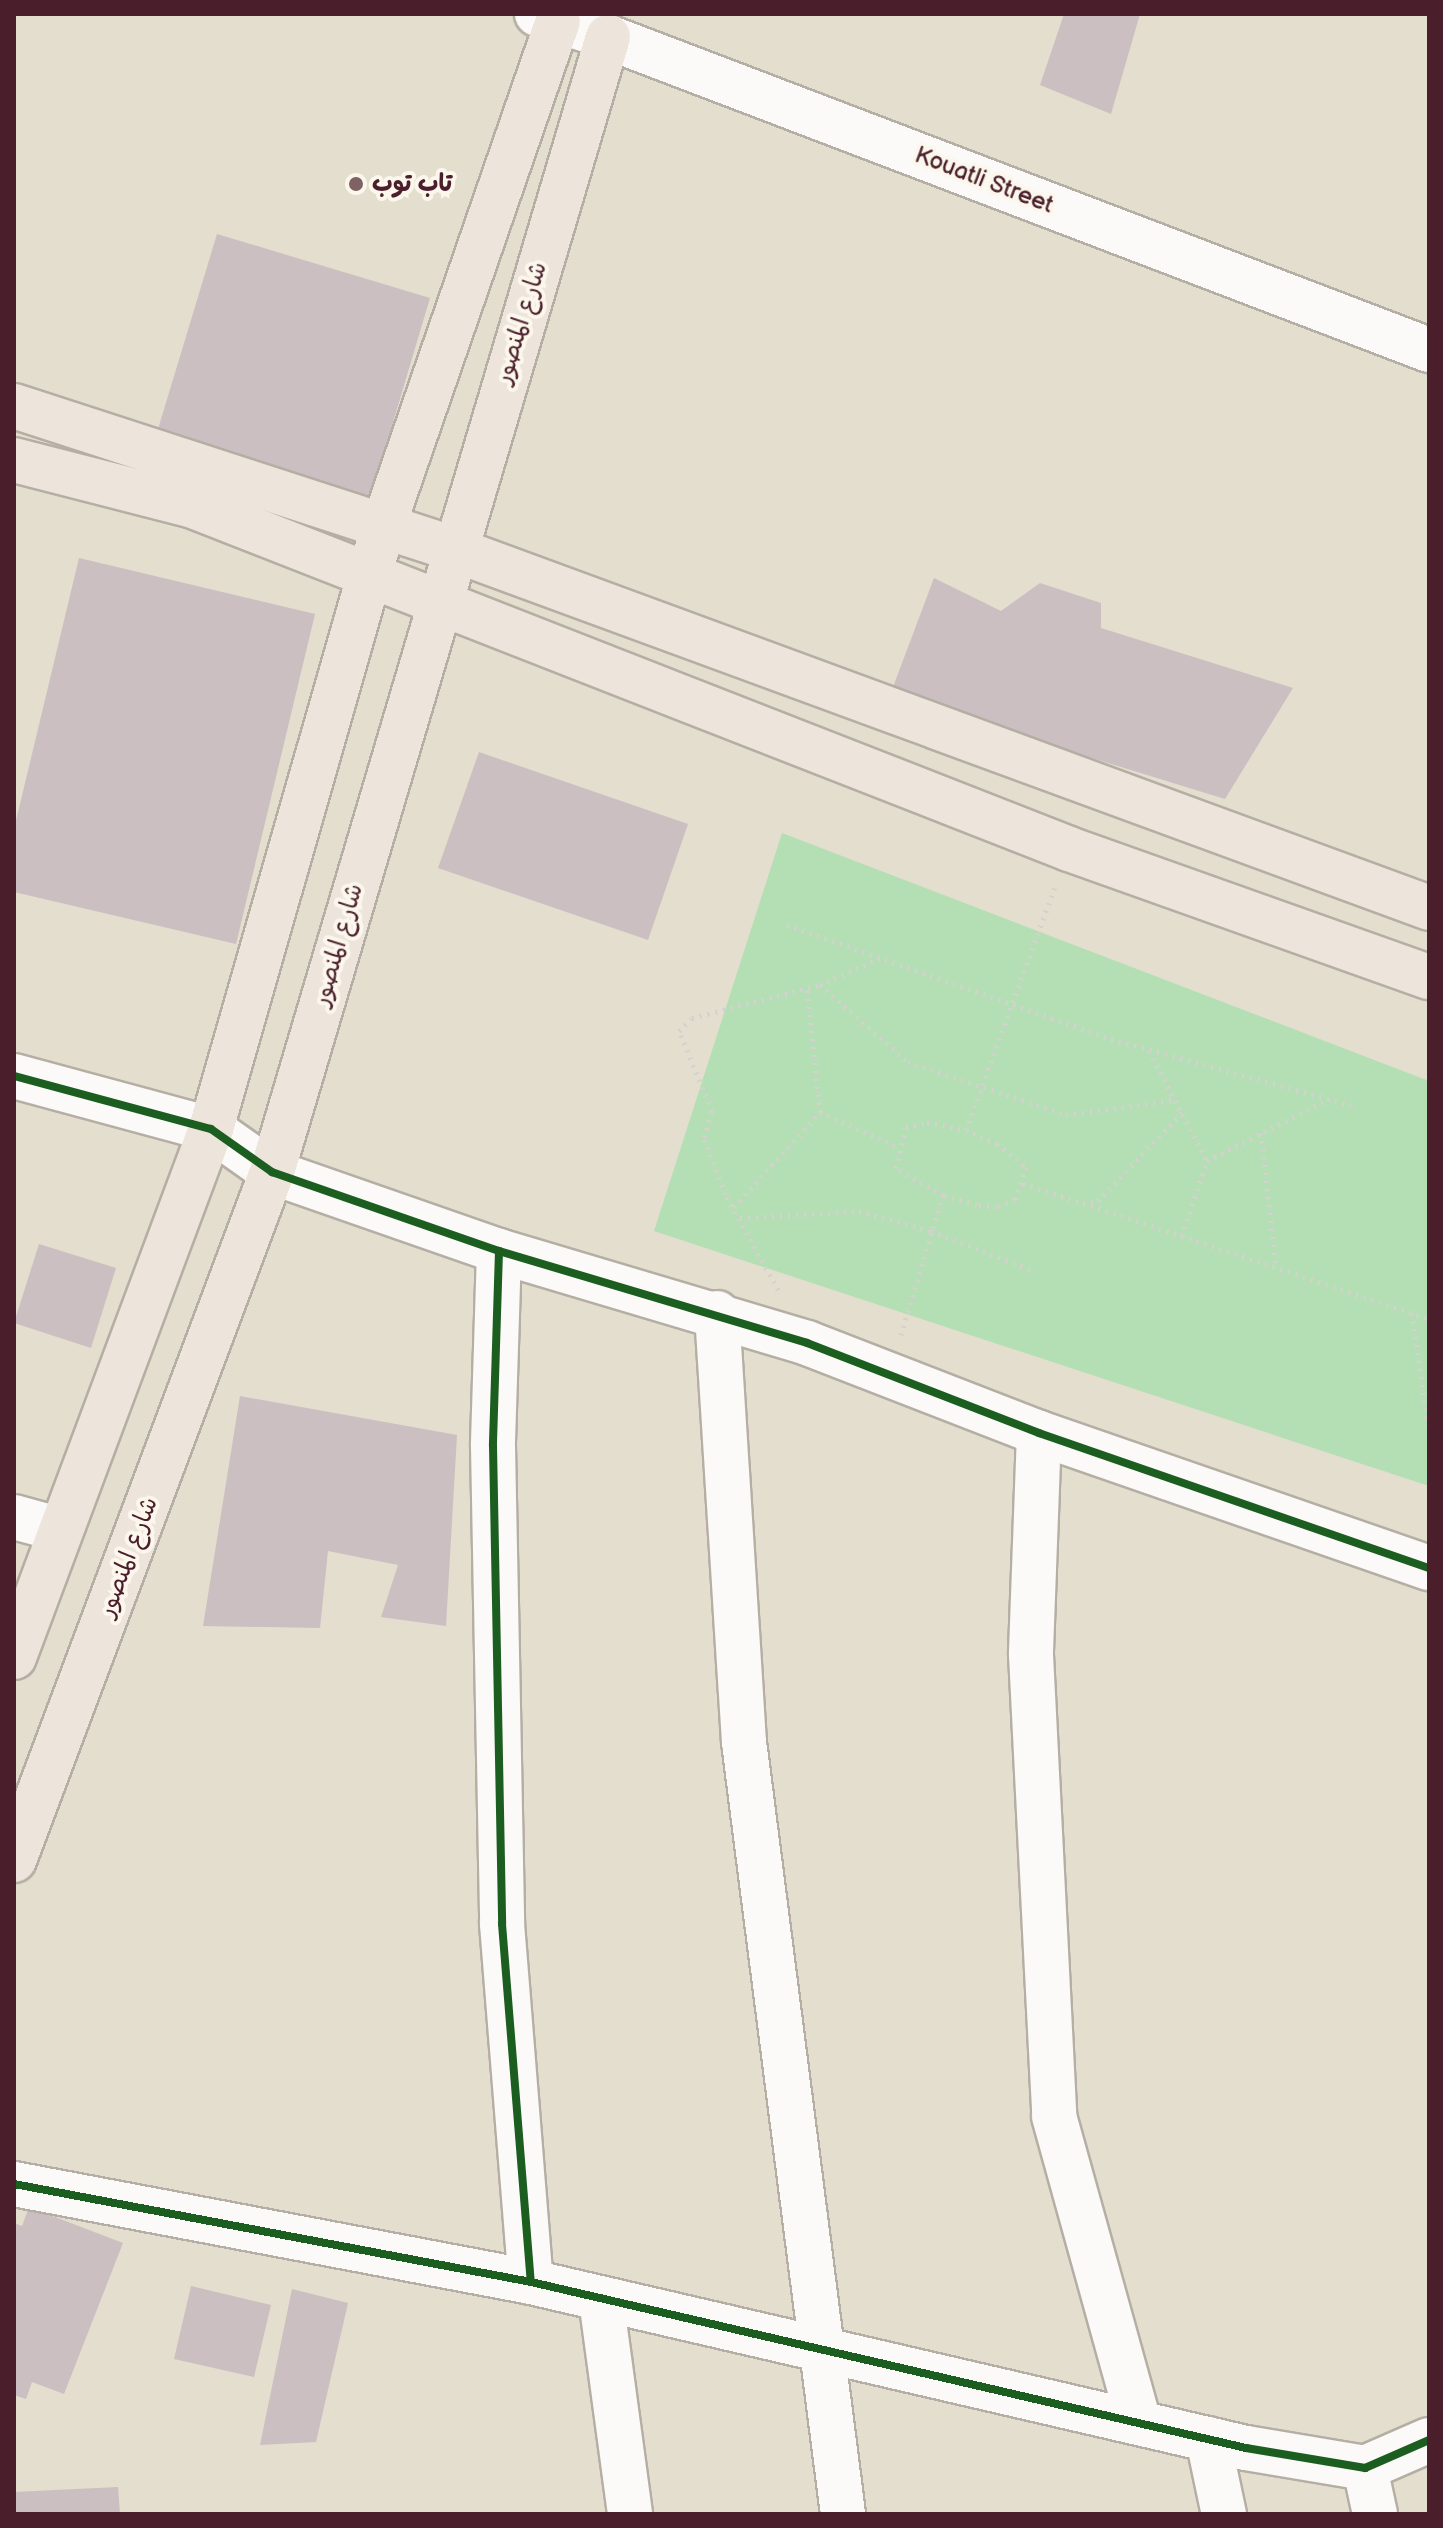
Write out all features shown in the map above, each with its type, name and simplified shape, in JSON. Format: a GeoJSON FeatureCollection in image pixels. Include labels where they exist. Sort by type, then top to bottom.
{"type":"FeatureCollection","features":[{"type":"Feature","properties":{"kind":"main road"},"geometry":{"type":"LineString","coordinates":[[14,1657],[58,1529],[211,1129],[384,524],[552,16]]}},
{"type":"Feature","properties":{"kind":"main road","name":"شارع المنصور"},"geometry":{"type":"LineString","coordinates":[[14,1860],[272,1172],[453,549],[612,25]]}},
{"type":"Feature","properties":{"kind":"main road"},"geometry":{"type":"LineString","coordinates":[[14,406],[384,524],[1429,908]]}},
{"type":"Feature","properties":{"kind":"main road"},"geometry":{"type":"LineString","coordinates":[[14,460],[193,506],[1069,849],[1429,977]]}},
{"type":"Feature","properties":{"kind":"street","name":"Kouatli Street"},"geometry":{"type":"LineString","coordinates":[[552,16],[612,25],[1429,350]]}},
{"type":"Feature","properties":{"kind":"street"},"geometry":{"type":"LineString","coordinates":[[14,1076],[211,1129],[272,1172],[499,1251],[717,1313],[807,1343],[1039,1433],[1429,1568]]}},
{"type":"Feature","properties":{"kind":"street"},"geometry":{"type":"LineString","coordinates":[[499,1251],[493,1446],[502,1924],[531,2282]]}},
{"type":"Feature","properties":{"kind":"street"},"geometry":{"type":"LineString","coordinates":[[717,1313],[744,1742],[818,2348],[843,2514]]}},
{"type":"Feature","properties":{"kind":"street"},"geometry":{"type":"LineString","coordinates":[[1039,1433],[1031,1655],[1054,2116],[1139,2422]]}},
{"type":"Feature","properties":{"kind":"street"},"geometry":{"type":"LineString","coordinates":[[14,1517],[58,1529]]}},
{"type":"Feature","properties":{"kind":"street"},"geometry":{"type":"LineString","coordinates":[[14,2184],[531,2282],[1208,2439],[1365,2468],[1429,2440]]}},
{"type":"Feature","properties":{"kind":"street"},"geometry":{"type":"LineString","coordinates":[[601,2299],[630,2514]]}},
{"type":"Feature","properties":{"kind":"street"},"geometry":{"type":"LineString","coordinates":[[1208,2439],[1224,2514]]}},
{"type":"Feature","properties":{"kind":"street"},"geometry":{"type":"LineString","coordinates":[[1365,2468],[1375,2514]]}},
{"type":"Feature","properties":{"kind":"path"},"geometry":{"type":"LineString","coordinates":[[966,1130],[1069,849]]}},
{"type":"Feature","properties":{"kind":"path"},"geometry":{"type":"LineString","coordinates":[[787,925],[1149,1050],[1351,1105]]}},
{"type":"Feature","properties":{"kind":"path"},"geometry":{"type":"LineString","coordinates":[[807,1343],[734,1207],[704,1137],[712,1111],[679,1031],[692,1018],[820,985],[881,957]]}},
{"type":"Feature","properties":{"kind":"path"},"geometry":{"type":"LineString","coordinates":[[820,985],[908,1062],[981,1088],[1066,1115],[1175,1100]]}},
{"type":"Feature","properties":{"kind":"path"},"geometry":{"type":"LineString","coordinates":[[734,1207],[820,1112],[807,988]]}},
{"type":"Feature","properties":{"kind":"path"},"geometry":{"type":"LineString","coordinates":[[1149,1050],[1207,1161]]}},
{"type":"Feature","properties":{"kind":"path"},"geometry":{"type":"LineString","coordinates":[[1182,1236],[1207,1161],[1329,1099]]}},
{"type":"Feature","properties":{"kind":"path"},"geometry":{"type":"LineString","coordinates":[[820,1112],[898,1147]]}},
{"type":"Feature","properties":{"kind":"path"},"geometry":{"type":"LineString","coordinates":[[1083,1203],[1098,1201],[1182,1113]]}},
{"type":"Feature","properties":{"kind":"path"},"geometry":{"type":"LineString","coordinates":[[927,1122],[966,1130],[997,1144],[1026,1167],[1023,1184],[1015,1200],[997,1207],[943,1195],[896,1168],[898,1147],[906,1128],[927,1122]]}},
{"type":"Feature","properties":{"kind":"path"},"geometry":{"type":"LineString","coordinates":[[1261,1133],[1276,1267]]}},
{"type":"Feature","properties":{"kind":"path"},"geometry":{"type":"LineString","coordinates":[[1023,1184],[1429,1319]]}},
{"type":"Feature","properties":{"kind":"path"},"geometry":{"type":"LineString","coordinates":[[889,1375],[943,1195]]}},
{"type":"Feature","properties":{"kind":"path"},"geometry":{"type":"LineString","coordinates":[[740,1218],[859,1211],[931,1231],[1034,1271]]}},
{"type":"Feature","properties":{"kind":"path"},"geometry":{"type":"LineString","coordinates":[[1412,1313],[1429,1432]]}},
{"type":"Feature","properties":{"kind":"green space"},"geometry":{"type":"Polygon","coordinates":[[[782,833],[1429,1081],[1429,1486],[654,1231],[782,833]]]}},
{"type":"Feature","properties":{"kind":"building"},"geometry":{"type":"Polygon","coordinates":[[[1064,14],[1140,14],[1111,114],[1040,85],[1064,14]]]}},
{"type":"Feature","properties":{"kind":"building"},"geometry":{"type":"Polygon","coordinates":[[[217,234],[430,298],[369,503],[155,439],[217,234]]]}},
{"type":"Feature","properties":{"kind":"building"},"geometry":{"type":"Polygon","coordinates":[[[79,558],[315,614],[236,944],[14,892],[14,829],[79,558]]]}},
{"type":"Feature","properties":{"kind":"building"},"geometry":{"type":"Polygon","coordinates":[[[934,578],[1001,611],[1040,583],[1101,603],[1101,628],[1293,688],[1225,799],[890,695],[934,578]]]}},
{"type":"Feature","properties":{"kind":"building"},"geometry":{"type":"Polygon","coordinates":[[[479,752],[688,824],[648,940],[438,868],[479,752]]]}},
{"type":"Feature","properties":{"kind":"building"},"geometry":{"type":"Polygon","coordinates":[[[39,1244],[116,1268],[91,1348],[14,1323],[39,1244]]]}},
{"type":"Feature","properties":{"kind":"building"},"geometry":{"type":"Polygon","coordinates":[[[240,1396],[457,1435],[446,1626],[381,1617],[398,1565],[328,1551],[320,1628],[203,1626],[240,1396]]]}},
{"type":"Feature","properties":{"kind":"building"},"geometry":{"type":"Polygon","coordinates":[[[29,2207],[123,2243],[64,2394],[32,2382],[26,2399],[14,2395],[14,2223],[22,2226],[29,2207]]]}},
{"type":"Feature","properties":{"kind":"building"},"geometry":{"type":"Polygon","coordinates":[[[191,2286],[271,2305],[254,2377],[174,2359],[191,2286]]]}},
{"type":"Feature","properties":{"kind":"building"},"geometry":{"type":"Polygon","coordinates":[[[292,2289],[348,2303],[316,2442],[260,2445],[292,2289]]]}},
{"type":"Feature","properties":{"kind":"building"},"geometry":{"type":"Polygon","coordinates":[[[118,2487],[120,2514],[14,2514],[14,2492],[118,2487]]]}},
{"type":"Feature","properties":{"kind":"cycle path"},"geometry":{"type":"LineString","coordinates":[[14,1076],[211,1129],[272,1172],[499,1251],[807,1343],[1039,1433],[1429,1568]]}},
{"type":"Feature","properties":{"kind":"cycle path"},"geometry":{"type":"LineString","coordinates":[[499,1251],[493,1446],[502,1924],[531,2282]]}},
{"type":"Feature","properties":{"kind":"cycle path"},"geometry":{"type":"LineString","coordinates":[[14,2184],[531,2282],[1246,2448],[1365,2468],[1429,2440]]}},
{"type":"Feature","properties":{"kind":"place","name":"تاب توب"},"geometry":{"type":"Point","coordinates":[356,184]}}]}
